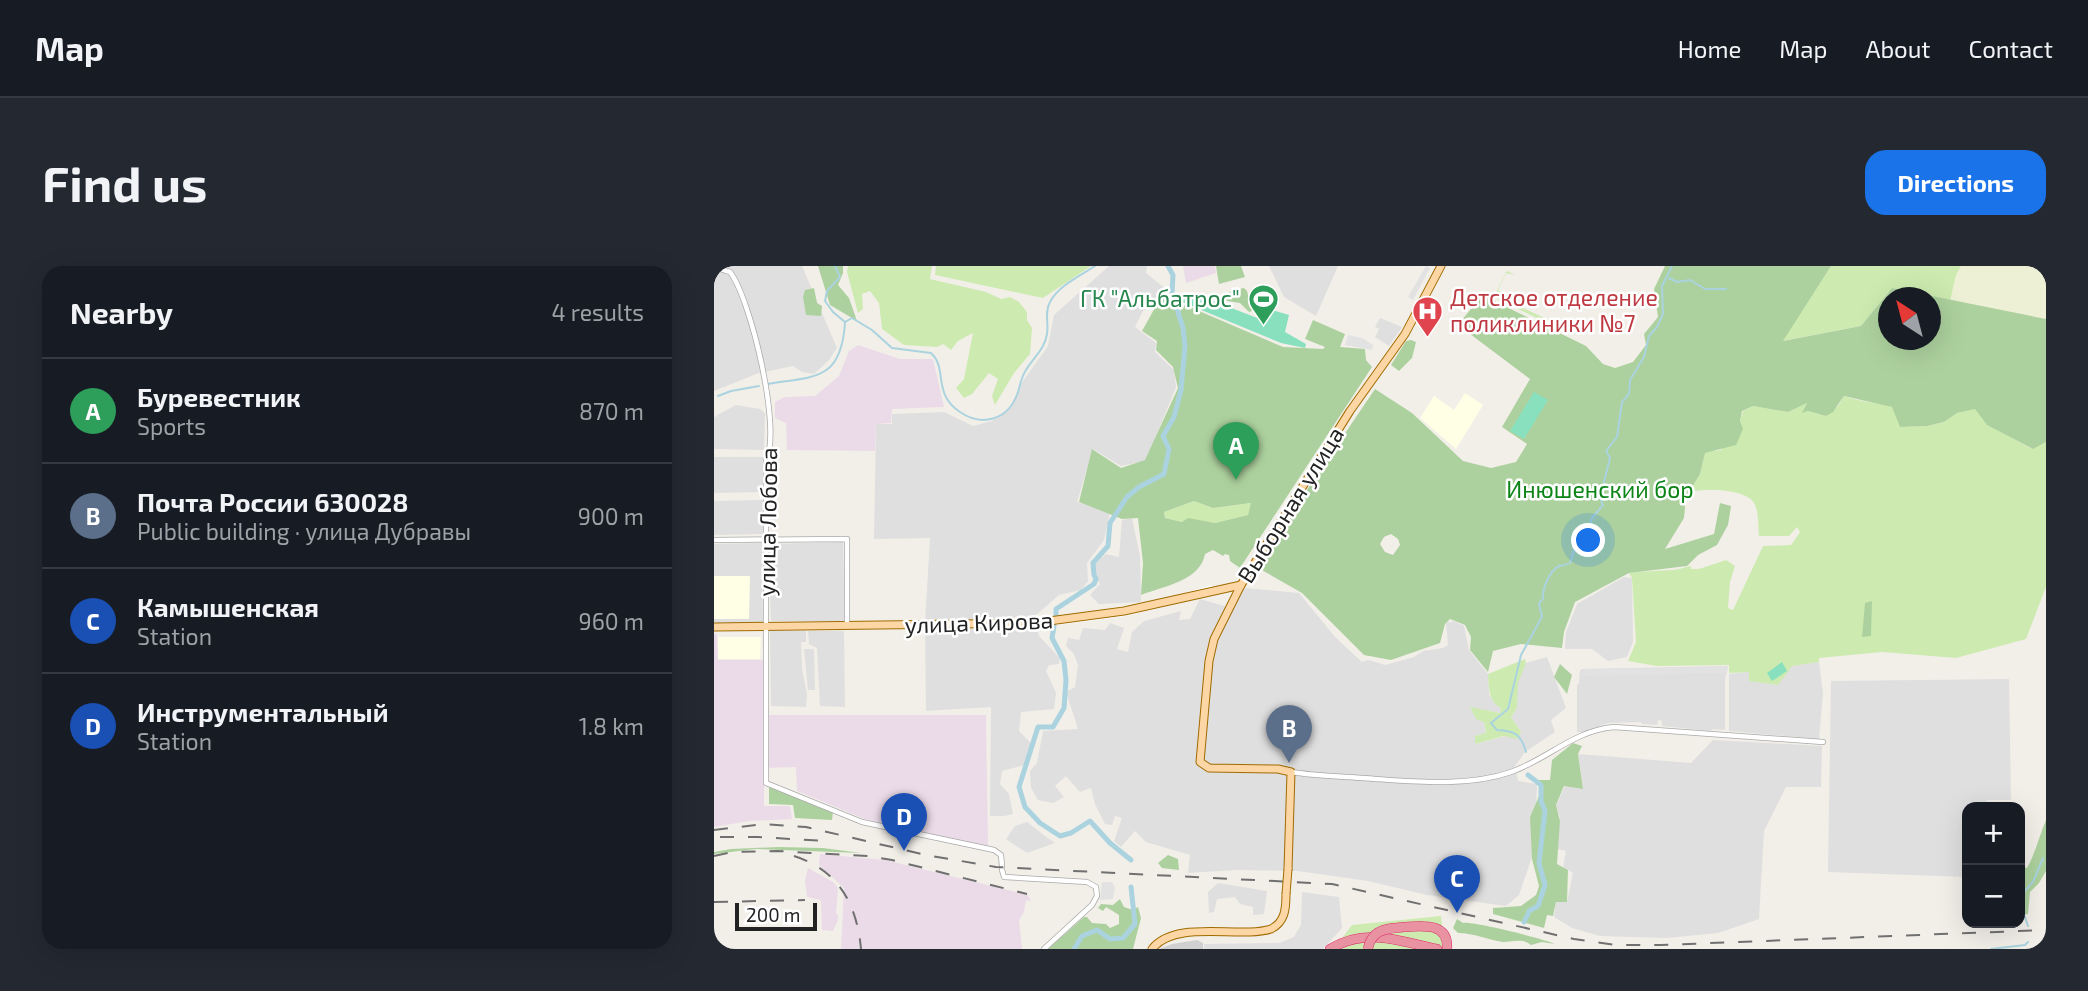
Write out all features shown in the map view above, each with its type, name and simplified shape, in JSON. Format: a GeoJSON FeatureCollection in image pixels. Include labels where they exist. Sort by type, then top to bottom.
{"type":"FeatureCollection","features":[{"type":"Feature","properties":{"kind":"highway"},"geometry":{"type":"LineString","coordinates":[[1368,949],[1373,937],[1384,930],[1427,925],[1443,934],[1447,949]]}},
{"type":"Feature","properties":{"kind":"highway"},"geometry":{"type":"LineString","coordinates":[[1330,949],[1352,938],[1364,936],[1437,949]]}},
{"type":"Feature","properties":{"kind":"main road","name":"Выборная улица"},"geometry":{"type":"LineString","coordinates":[[1291,772],[1278,769],[1209,768],[1202,765],[1200,756],[1209,661],[1214,639],[1241,585],[1343,421],[1399,344],[1441,266]]}},
{"type":"Feature","properties":{"kind":"main road","name":"улица Кирова"},"geometry":{"type":"LineString","coordinates":[[714,627],[1048,622],[1098,616],[1241,585]]}},
{"type":"Feature","properties":{"kind":"main road"},"geometry":{"type":"LineString","coordinates":[[1152,949],[1162,939],[1180,934],[1272,929],[1279,924],[1284,917],[1288,869],[1291,772]]}},
{"type":"Feature","properties":{"kind":"street","name":"улица Лобова"},"geometry":{"type":"LineString","coordinates":[[715,267],[727,270],[736,280],[749,319],[770,411],[765,540],[766,783],[862,822],[997,851],[1002,856],[1004,877],[1087,882],[1096,887],[1097,896],[1092,905],[1044,949]]}},
{"type":"Feature","properties":{"kind":"street"},"geometry":{"type":"LineString","coordinates":[[714,540],[847,539],[847,626]]}},
{"type":"Feature","properties":{"kind":"street"},"geometry":{"type":"LineString","coordinates":[[1291,772],[1385,780],[1451,781],[1499,776],[1543,757],[1585,734],[1614,727],[1823,742]]}},
{"type":"Feature","properties":{"kind":"shaded area"},"geometry":{"type":"Polygon","coordinates":[[[714,266],[802,266],[837,348],[829,360],[814,374],[802,372],[793,366],[759,373],[714,391],[714,266]]]}},
{"type":"Feature","properties":{"kind":"shaded area"},"geometry":{"type":"Polygon","coordinates":[[[1109,266],[1147,266],[1146,273],[1167,290],[1166,301],[1143,311],[1135,327],[1156,343],[1155,352],[1174,370],[1176,387],[1146,461],[1121,466],[1093,449],[1077,502],[1110,512],[1104,540],[1087,563],[1088,581],[1081,590],[1059,595],[1034,617],[1039,636],[1060,658],[1059,664],[1049,665],[1046,671],[1056,693],[1054,709],[1021,712],[1019,731],[1032,744],[1025,765],[1002,771],[1000,784],[1009,794],[1013,814],[990,816],[991,707],[926,711],[925,623],[930,538],[874,539],[876,424],[892,424],[892,414],[944,412],[973,426],[992,421],[1009,409],[1023,381],[1048,346],[1054,315],[1109,266]]]}},
{"type":"Feature","properties":{"kind":"shaded area"},"geometry":{"type":"Polygon","coordinates":[[[1183,266],[1215,266],[1216,273],[1186,283],[1183,266]]]}},
{"type":"Feature","properties":{"kind":"shaded area"},"geometry":{"type":"Polygon","coordinates":[[[1269,266],[1338,266],[1316,316],[1284,297],[1269,266]]]}},
{"type":"Feature","properties":{"kind":"shaded area"},"geometry":{"type":"Polygon","coordinates":[[[1426,266],[1430,268],[1413,300],[1408,297],[1426,266]]]}},
{"type":"Feature","properties":{"kind":"shaded area"},"geometry":{"type":"Polygon","coordinates":[[[1961,266],[2046,266],[2046,319],[1949,302],[1961,266]]]}},
{"type":"Feature","properties":{"kind":"shaded area"},"geometry":{"type":"Polygon","coordinates":[[[1380,318],[1402,327],[1389,346],[1375,337],[1379,329],[1375,327],[1380,318]]]}},
{"type":"Feature","properties":{"kind":"shaded area"},"geometry":{"type":"Polygon","coordinates":[[[1348,335],[1362,338],[1373,345],[1372,350],[1345,345],[1348,335]]]}},
{"type":"Feature","properties":{"kind":"shaded area"},"geometry":{"type":"Polygon","coordinates":[[[858,345],[900,359],[933,359],[944,407],[892,409],[891,423],[876,424],[875,451],[787,450],[786,423],[775,418],[775,402],[785,397],[815,396],[839,376],[849,351],[858,345]]]}},
{"type":"Feature","properties":{"kind":"shaded area"},"geometry":{"type":"Polygon","coordinates":[[[1465,393],[1483,405],[1456,449],[1420,418],[1434,396],[1454,410],[1465,393]]]}},
{"type":"Feature","properties":{"kind":"shaded area"},"geometry":{"type":"Polygon","coordinates":[[[736,405],[760,409],[765,413],[764,450],[714,449],[714,417],[717,416],[714,410],[717,415],[736,405]]]}},
{"type":"Feature","properties":{"kind":"shaded area"},"geometry":{"type":"Polygon","coordinates":[[[714,457],[763,457],[763,492],[714,493],[714,457]]]}},
{"type":"Feature","properties":{"kind":"shaded area"},"geometry":{"type":"Polygon","coordinates":[[[763,500],[764,534],[714,535],[714,501],[763,500]]]}},
{"type":"Feature","properties":{"kind":"shaded area"},"geometry":{"type":"Polygon","coordinates":[[[1132,518],[1140,556],[1141,602],[1099,604],[1090,595],[1100,584],[1091,568],[1106,554],[1119,557],[1122,520],[1132,518]]]}},
{"type":"Feature","properties":{"kind":"shaded area"},"geometry":{"type":"Polygon","coordinates":[[[843,542],[845,621],[771,621],[768,544],[843,542]]]}},
{"type":"Feature","properties":{"kind":"shaded area"},"geometry":{"type":"Polygon","coordinates":[[[762,543],[763,623],[714,624],[714,544],[762,543]]]}},
{"type":"Feature","properties":{"kind":"shaded area"},"geometry":{"type":"Polygon","coordinates":[[[714,576],[750,576],[749,619],[714,619],[714,576]]]}},
{"type":"Feature","properties":{"kind":"shaded area"},"geometry":{"type":"Polygon","coordinates":[[[1624,577],[1632,578],[1633,642],[1627,657],[1608,661],[1592,649],[1565,649],[1566,632],[1577,604],[1624,577]]]}},
{"type":"Feature","properties":{"kind":"shaded area"},"geometry":{"type":"Polygon","coordinates":[[[1244,588],[1299,593],[1336,638],[1362,662],[1369,660],[1385,665],[1414,657],[1423,651],[1443,648],[1448,645],[1446,623],[1454,621],[1464,626],[1469,650],[1488,674],[1489,695],[1501,707],[1500,713],[1471,708],[1484,722],[1486,734],[1475,736],[1475,744],[1521,732],[1511,717],[1517,708],[1517,683],[1526,663],[1547,657],[1566,708],[1551,720],[1555,732],[1525,752],[1515,766],[1518,781],[1537,784],[1536,809],[1532,816],[1532,857],[1519,895],[1506,906],[1427,895],[1368,881],[1298,871],[1236,870],[1188,873],[1190,855],[1146,842],[1135,831],[1121,847],[1114,841],[1122,818],[1115,816],[1112,825],[1105,824],[1091,788],[1080,792],[1066,776],[1055,786],[1064,797],[1053,803],[1038,800],[1031,788],[1030,771],[1037,763],[1043,731],[1078,729],[1066,692],[1075,687],[1078,665],[1074,654],[1066,646],[1068,638],[1079,640],[1083,628],[1105,630],[1110,623],[1124,628],[1117,649],[1128,652],[1132,632],[1144,621],[1181,611],[1179,620],[1190,619],[1200,599],[1231,608],[1244,588]]]}},
{"type":"Feature","properties":{"kind":"shaded area"},"geometry":{"type":"Polygon","coordinates":[[[770,631],[806,631],[806,642],[801,642],[806,707],[771,706],[770,631]]]}},
{"type":"Feature","properties":{"kind":"shaded area"},"geometry":{"type":"Polygon","coordinates":[[[808,631],[844,631],[845,707],[820,706],[817,648],[809,644],[808,631]]]}},
{"type":"Feature","properties":{"kind":"shaded area"},"geometry":{"type":"Polygon","coordinates":[[[714,634],[717,634],[718,660],[764,660],[766,715],[986,715],[988,849],[865,819],[797,791],[796,767],[764,768],[764,806],[790,806],[792,819],[749,821],[714,827],[714,634]]]}},
{"type":"Feature","properties":{"kind":"shaded area"},"geometry":{"type":"Polygon","coordinates":[[[718,637],[761,637],[760,659],[718,659],[718,637]]]}},
{"type":"Feature","properties":{"kind":"shaded area"},"geometry":{"type":"Polygon","coordinates":[[[804,649],[814,649],[815,690],[808,690],[804,649]]]}},
{"type":"Feature","properties":{"kind":"shaded area"},"geometry":{"type":"Polygon","coordinates":[[[1819,662],[1823,693],[1819,739],[1729,731],[1729,674],[1819,662]]]}},
{"type":"Feature","properties":{"kind":"shaded area"},"geometry":{"type":"Polygon","coordinates":[[[1728,666],[1725,680],[1725,730],[1662,726],[1662,721],[1658,720],[1657,725],[1641,722],[1608,723],[1577,732],[1577,685],[1582,669],[1728,666]]]}},
{"type":"Feature","properties":{"kind":"shaded area"},"geometry":{"type":"Polygon","coordinates":[[[1728,667],[1727,673],[1580,676],[1585,669],[1728,667]]]}},
{"type":"Feature","properties":{"kind":"shaded area"},"geometry":{"type":"Polygon","coordinates":[[[2009,679],[2011,800],[1962,802],[1962,877],[1828,872],[1831,681],[2009,679]]]}},
{"type":"Feature","properties":{"kind":"shaded area"},"geometry":{"type":"Polygon","coordinates":[[[1713,740],[1822,746],[1821,787],[1786,787],[1764,831],[1759,919],[1718,933],[1667,938],[1600,936],[1572,928],[1554,917],[1556,902],[1567,902],[1573,873],[1563,867],[1566,851],[1557,849],[1560,817],[1556,806],[1565,786],[1583,789],[1578,754],[1691,763],[1713,740]]]}},
{"type":"Feature","properties":{"kind":"shaded area"},"geometry":{"type":"Polygon","coordinates":[[[1027,822],[1055,843],[1027,853],[1006,839],[1015,826],[1027,822]]]}},
{"type":"Feature","properties":{"kind":"shaded area"},"geometry":{"type":"Polygon","coordinates":[[[820,854],[885,860],[1028,895],[1031,901],[1026,900],[1019,920],[1022,949],[841,949],[844,888],[819,865],[820,854]]]}},
{"type":"Feature","properties":{"kind":"shaded area"},"geometry":{"type":"Polygon","coordinates":[[[808,868],[833,882],[838,888],[838,920],[833,931],[822,930],[821,900],[807,897],[805,881],[808,868]]]}},
{"type":"Feature","properties":{"kind":"shaded area"},"geometry":{"type":"Polygon","coordinates":[[[1102,882],[1112,882],[1115,888],[1113,899],[1100,900],[1102,882]]]}},
{"type":"Feature","properties":{"kind":"shaded area"},"geometry":{"type":"Polygon","coordinates":[[[1218,883],[1267,891],[1264,914],[1253,915],[1253,907],[1240,904],[1235,897],[1217,899],[1214,912],[1209,913],[1208,892],[1218,883]]]}},
{"type":"Feature","properties":{"kind":"shaded area"},"geometry":{"type":"Polygon","coordinates":[[[1302,892],[1339,897],[1342,928],[1323,949],[1204,949],[1204,944],[1279,943],[1294,937],[1301,925],[1302,892]]]}},
{"type":"Feature","properties":{"kind":"shaded area"},"geometry":{"type":"Polygon","coordinates":[[[1197,940],[1203,943],[1203,949],[1159,949],[1172,944],[1197,940]]]}},
{"type":"Feature","properties":{"kind":"green space"},"geometry":{"type":"Polygon","coordinates":[[[818,266],[843,266],[838,285],[849,298],[857,321],[830,305],[818,266]]]}},
{"type":"Feature","properties":{"kind":"green space"},"geometry":{"type":"Polygon","coordinates":[[[848,266],[932,266],[930,279],[986,292],[1001,299],[1010,297],[1019,302],[1027,312],[1027,320],[1032,328],[1030,354],[1014,373],[995,405],[992,396],[998,379],[989,373],[972,394],[964,398],[956,388],[964,379],[973,333],[958,341],[951,350],[943,344],[937,347],[904,345],[882,329],[879,303],[870,291],[862,294],[863,309],[858,313],[847,272],[848,266]]]}},
{"type":"Feature","properties":{"kind":"green space"},"geometry":{"type":"Polygon","coordinates":[[[936,266],[1091,266],[1043,298],[935,275],[936,266]]]}},
{"type":"Feature","properties":{"kind":"green space"},"geometry":{"type":"Polygon","coordinates":[[[1216,266],[1241,266],[1245,277],[1219,284],[1216,266]]]}},
{"type":"Feature","properties":{"kind":"green space","name":"Инюшенский бор"},"geometry":{"type":"Polygon","coordinates":[[[1665,266],[1831,266],[1783,341],[1861,326],[1878,305],[1878,350],[1941,350],[1941,298],[2046,319],[2046,442],[2033,449],[1987,425],[1975,409],[1957,413],[1944,422],[1900,427],[1892,407],[1844,396],[1833,412],[1826,416],[1808,411],[1802,413],[1807,403],[1788,412],[1753,406],[1742,411],[1740,421],[1743,429],[1736,445],[1705,453],[1700,474],[1686,497],[1684,518],[1665,549],[1714,534],[1720,503],[1731,506],[1728,525],[1717,545],[1698,555],[1687,566],[1629,573],[1575,602],[1564,632],[1562,648],[1521,644],[1493,651],[1488,672],[1470,650],[1471,637],[1465,625],[1450,619],[1445,624],[1440,643],[1391,660],[1364,655],[1302,593],[1260,569],[1310,485],[1375,389],[1412,413],[1463,461],[1491,468],[1516,462],[1527,444],[1502,427],[1530,379],[1458,325],[1482,295],[1586,346],[1603,364],[1615,368],[1633,362],[1646,345],[1644,334],[1658,317],[1654,289],[1665,266]],[[1391,534],[1384,537],[1380,544],[1385,552],[1393,555],[1400,545],[1398,539],[1391,534]]]}},
{"type":"Feature","properties":{"kind":"green space"},"geometry":{"type":"Polygon","coordinates":[[[1831,266],[1961,266],[1950,301],[1941,299],[1941,287],[1878,287],[1878,305],[1861,326],[1782,341],[1831,266]]]}},
{"type":"Feature","properties":{"kind":"green space"},"geometry":{"type":"Polygon","coordinates":[[[1506,272],[1515,275],[1506,273],[1498,290],[1503,293],[1501,298],[1549,320],[1545,322],[1494,297],[1506,272]]]}},
{"type":"Feature","properties":{"kind":"green space"},"geometry":{"type":"Polygon","coordinates":[[[814,288],[817,303],[822,306],[821,316],[806,315],[803,297],[805,290],[814,288]]]}},
{"type":"Feature","properties":{"kind":"green space"},"geometry":{"type":"Polygon","coordinates":[[[1244,288],[1252,311],[1249,312],[1240,303],[1221,300],[1220,297],[1244,288]]]}},
{"type":"Feature","properties":{"kind":"green space","name":"ГК \"Альбатрос\""},"geometry":{"type":"Polygon","coordinates":[[[1177,294],[1216,302],[1265,321],[1272,310],[1289,315],[1285,332],[1306,344],[1305,348],[1281,343],[1175,299],[1177,294]]]}},
{"type":"Feature","properties":{"kind":"green space"},"geometry":{"type":"Polygon","coordinates":[[[1161,297],[1180,311],[1185,305],[1283,347],[1323,349],[1325,347],[1305,339],[1313,320],[1345,334],[1340,347],[1365,349],[1366,360],[1372,367],[1240,568],[1230,561],[1229,555],[1223,556],[1213,550],[1205,554],[1202,563],[1189,576],[1141,595],[1143,563],[1138,518],[1122,519],[1079,502],[1092,449],[1121,468],[1145,460],[1178,388],[1173,367],[1156,350],[1157,341],[1142,331],[1161,297]],[[1194,501],[1164,512],[1165,518],[1182,522],[1188,518],[1215,523],[1248,515],[1251,503],[1213,508],[1194,501]]]}},
{"type":"Feature","properties":{"kind":"green space"},"geometry":{"type":"Polygon","coordinates":[[[1406,341],[1416,342],[1412,358],[1399,371],[1391,365],[1406,341]]]}},
{"type":"Feature","properties":{"kind":"green space"},"geometry":{"type":"Polygon","coordinates":[[[1534,392],[1548,400],[1524,439],[1510,431],[1534,392]]]}},
{"type":"Feature","properties":{"kind":"green space"},"geometry":{"type":"Polygon","coordinates":[[[1844,396],[1893,407],[1900,427],[1944,422],[1957,413],[1975,408],[1988,425],[2032,449],[2046,442],[2046,587],[2026,639],[1956,658],[1882,652],[1819,658],[1819,662],[1792,666],[1778,685],[1749,681],[1749,672],[1729,673],[1729,665],[1657,666],[1628,661],[1636,642],[1632,578],[1629,573],[1691,566],[1691,569],[1699,569],[1726,560],[1735,566],[1730,582],[1728,608],[1733,610],[1763,546],[1791,545],[1800,532],[1797,527],[1789,536],[1759,536],[1757,510],[1750,498],[1736,493],[1718,490],[1695,491],[1691,488],[1700,474],[1705,452],[1721,450],[1740,421],[1743,411],[1753,406],[1788,412],[1808,402],[1803,412],[1826,416],[1838,406],[1844,396]]]}},
{"type":"Feature","properties":{"kind":"green space"},"geometry":{"type":"Polygon","coordinates":[[[1194,501],[1213,508],[1252,503],[1248,515],[1215,523],[1188,519],[1182,522],[1165,518],[1164,512],[1194,501]]]}},
{"type":"Feature","properties":{"kind":"green space"},"geometry":{"type":"Polygon","coordinates":[[[1872,601],[1871,636],[1862,637],[1865,603],[1872,601]]]}},
{"type":"Feature","properties":{"kind":"green space"},"geometry":{"type":"Polygon","coordinates":[[[1525,659],[1518,683],[1517,708],[1511,717],[1521,732],[1518,739],[1504,736],[1475,744],[1475,736],[1486,733],[1484,722],[1476,719],[1470,707],[1500,713],[1501,708],[1491,698],[1488,674],[1525,659]]]}},
{"type":"Feature","properties":{"kind":"green space"},"geometry":{"type":"Polygon","coordinates":[[[1782,662],[1787,671],[1772,681],[1767,673],[1782,662]]]}},
{"type":"Feature","properties":{"kind":"green space"},"geometry":{"type":"Polygon","coordinates":[[[1560,664],[1572,675],[1567,694],[1554,677],[1560,664]]]}},
{"type":"Feature","properties":{"kind":"green space"},"geometry":{"type":"Polygon","coordinates":[[[1573,743],[1582,746],[1578,754],[1583,789],[1564,786],[1556,805],[1560,821],[1557,864],[1568,870],[1567,902],[1556,902],[1553,916],[1547,915],[1544,928],[1493,914],[1493,908],[1521,906],[1536,895],[1539,886],[1532,859],[1530,817],[1539,796],[1539,780],[1550,780],[1552,760],[1573,743]]]}},
{"type":"Feature","properties":{"kind":"green space"},"geometry":{"type":"Polygon","coordinates":[[[769,787],[833,812],[832,820],[795,818],[793,805],[769,804],[769,787]]]}},
{"type":"Feature","properties":{"kind":"green space"},"geometry":{"type":"Polygon","coordinates":[[[2046,820],[2046,871],[2030,892],[2028,914],[2025,914],[2025,867],[2033,856],[2046,820]]]}},
{"type":"Feature","properties":{"kind":"green space"},"geometry":{"type":"Polygon","coordinates":[[[823,848],[861,853],[755,849],[714,854],[731,849],[823,848]]]}},
{"type":"Feature","properties":{"kind":"green space"},"geometry":{"type":"Polygon","coordinates":[[[1168,855],[1178,859],[1179,870],[1162,868],[1158,863],[1168,855]]]}},
{"type":"Feature","properties":{"kind":"green space"},"geometry":{"type":"Polygon","coordinates":[[[1120,899],[1124,907],[1133,910],[1138,907],[1141,918],[1133,949],[1048,949],[1084,917],[1092,923],[1106,924],[1110,928],[1119,924],[1119,915],[1106,907],[1103,911],[1098,908],[1101,904],[1113,905],[1120,899]]]}},
{"type":"Feature","properties":{"kind":"green space"},"geometry":{"type":"Polygon","coordinates":[[[1441,916],[1445,949],[1334,949],[1352,925],[1441,916]]]}},
{"type":"Feature","properties":{"kind":"green space"},"geometry":{"type":"Polygon","coordinates":[[[1457,919],[1463,923],[1509,931],[1555,944],[1503,942],[1458,933],[1453,928],[1457,919]]]}},
{"type":"Feature","properties":{"kind":"pier"},"geometry":{"type":"Polygon","coordinates":[[[1212,585],[1214,595],[1126,616],[1034,628],[982,630],[982,620],[1079,614],[1165,598],[1212,585]]]}},
{"type":"Feature","properties":{"kind":"waterway"},"geometry":{"type":"LineString","coordinates":[[835,266],[840,277],[827,291],[825,301],[833,312],[845,322],[852,318],[872,330],[892,348],[931,353],[939,366],[943,389],[951,405],[968,417],[985,420],[1000,415],[1013,404],[1024,373],[1046,339],[1047,310],[1054,296],[1095,266]]}},
{"type":"Feature","properties":{"kind":"waterway"},"geometry":{"type":"LineString","coordinates":[[1056,617],[1056,609],[1094,584],[1096,579],[1093,563],[1108,546],[1110,523],[1127,497],[1139,487],[1164,474],[1169,449],[1163,436],[1174,417],[1181,390],[1185,346],[1183,328],[1172,293],[1173,275],[1168,266]]}},
{"type":"Feature","properties":{"kind":"waterway"},"geometry":{"type":"LineString","coordinates":[[1526,752],[1522,741],[1516,735],[1497,730],[1491,723],[1508,709],[1521,655],[1542,617],[1539,603],[1543,599],[1549,576],[1555,568],[1570,563],[1574,551],[1588,531],[1592,518],[1603,505],[1600,498],[1610,458],[1606,451],[1617,437],[1622,402],[1629,394],[1630,380],[1644,357],[1649,336],[1663,314],[1662,286],[1672,266]]}},
{"type":"Feature","properties":{"kind":"waterway"},"geometry":{"type":"LineString","coordinates":[[1669,278],[1677,282],[1690,280],[1705,289],[1726,289]]}},
{"type":"Feature","properties":{"kind":"waterway"},"geometry":{"type":"LineString","coordinates":[[767,384],[811,377],[831,366],[838,356],[845,323]]}},
{"type":"Feature","properties":{"kind":"waterway"},"geometry":{"type":"LineString","coordinates":[[718,396],[759,386]]}},
{"type":"Feature","properties":{"kind":"waterway"},"geometry":{"type":"LineString","coordinates":[[1054,626],[1052,638],[1064,661],[1064,708],[1053,727],[1038,727],[1019,787],[1025,807],[1040,823],[1060,836],[1071,833],[1090,821],[1110,843],[1131,860]]}},
{"type":"Feature","properties":{"kind":"waterway"},"geometry":{"type":"LineString","coordinates":[[1528,775],[1541,785],[1541,801],[1545,811],[1539,863],[1545,885],[1538,906],[1529,911]]}},
{"type":"Feature","properties":{"kind":"waterway"},"geometry":{"type":"LineString","coordinates":[[2025,891],[2033,882],[2043,858]]}},
{"type":"Feature","properties":{"kind":"waterway"},"geometry":{"type":"LineString","coordinates":[[1074,949],[1082,936],[1097,930],[1110,939],[1123,938],[1135,924],[1131,887]]}},
{"type":"Feature","properties":{"kind":"waterway"},"geometry":{"type":"LineString","coordinates":[[1524,922],[1528,914]]}},
{"type":"Feature","properties":{"kind":"waterway"},"geometry":{"type":"LineString","coordinates":[[2025,917],[2028,926]]}},
{"type":"Feature","properties":{"kind":"waterway"},"geometry":{"type":"LineString","coordinates":[[1991,949],[2025,945],[2028,942]]}},
{"type":"Feature","properties":{"kind":"railway"},"geometry":{"type":"LineString","coordinates":[[714,830],[764,824],[806,827],[926,855],[996,867],[1332,884],[1574,939],[1615,945],[2046,930]]}},
{"type":"Feature","properties":{"kind":"railway"},"geometry":{"type":"LineString","coordinates":[[720,837],[825,841]]}},
{"type":"Feature","properties":{"kind":"railway"},"geometry":{"type":"LineString","coordinates":[[714,856],[732,852],[777,851],[868,856],[1027,894]]}},
{"type":"Feature","properties":{"kind":"railway"},"geometry":{"type":"LineString","coordinates":[[794,856],[823,870],[843,891],[855,918],[861,949]]}},
{"type":"Feature","properties":{"kind":"railway"},"geometry":{"type":"LineString","coordinates":[[714,902],[805,900]]}},
{"type":"Feature","properties":{"kind":"place","name":"ГК \"Альбатрос\""},"geometry":{"type":"Point","coordinates":[1263,326]}},
{"type":"Feature","properties":{"kind":"place","name":"Детское отделение поликлиники №7"},"geometry":{"type":"Point","coordinates":[1427,338]}},
{"type":"Feature","properties":{"kind":"place","name":"Буревестник"},"geometry":{"type":"Point","coordinates":[1236,480]}},
{"type":"Feature","properties":{"kind":"place","name":"Почта России 630028"},"geometry":{"type":"Point","coordinates":[1289,763]}},
{"type":"Feature","properties":{"kind":"place","name":"Инструментальный"},"geometry":{"type":"Point","coordinates":[904,851]}},
{"type":"Feature","properties":{"kind":"place","name":"Камышенская"},"geometry":{"type":"Point","coordinates":[1457,913]}}]}
